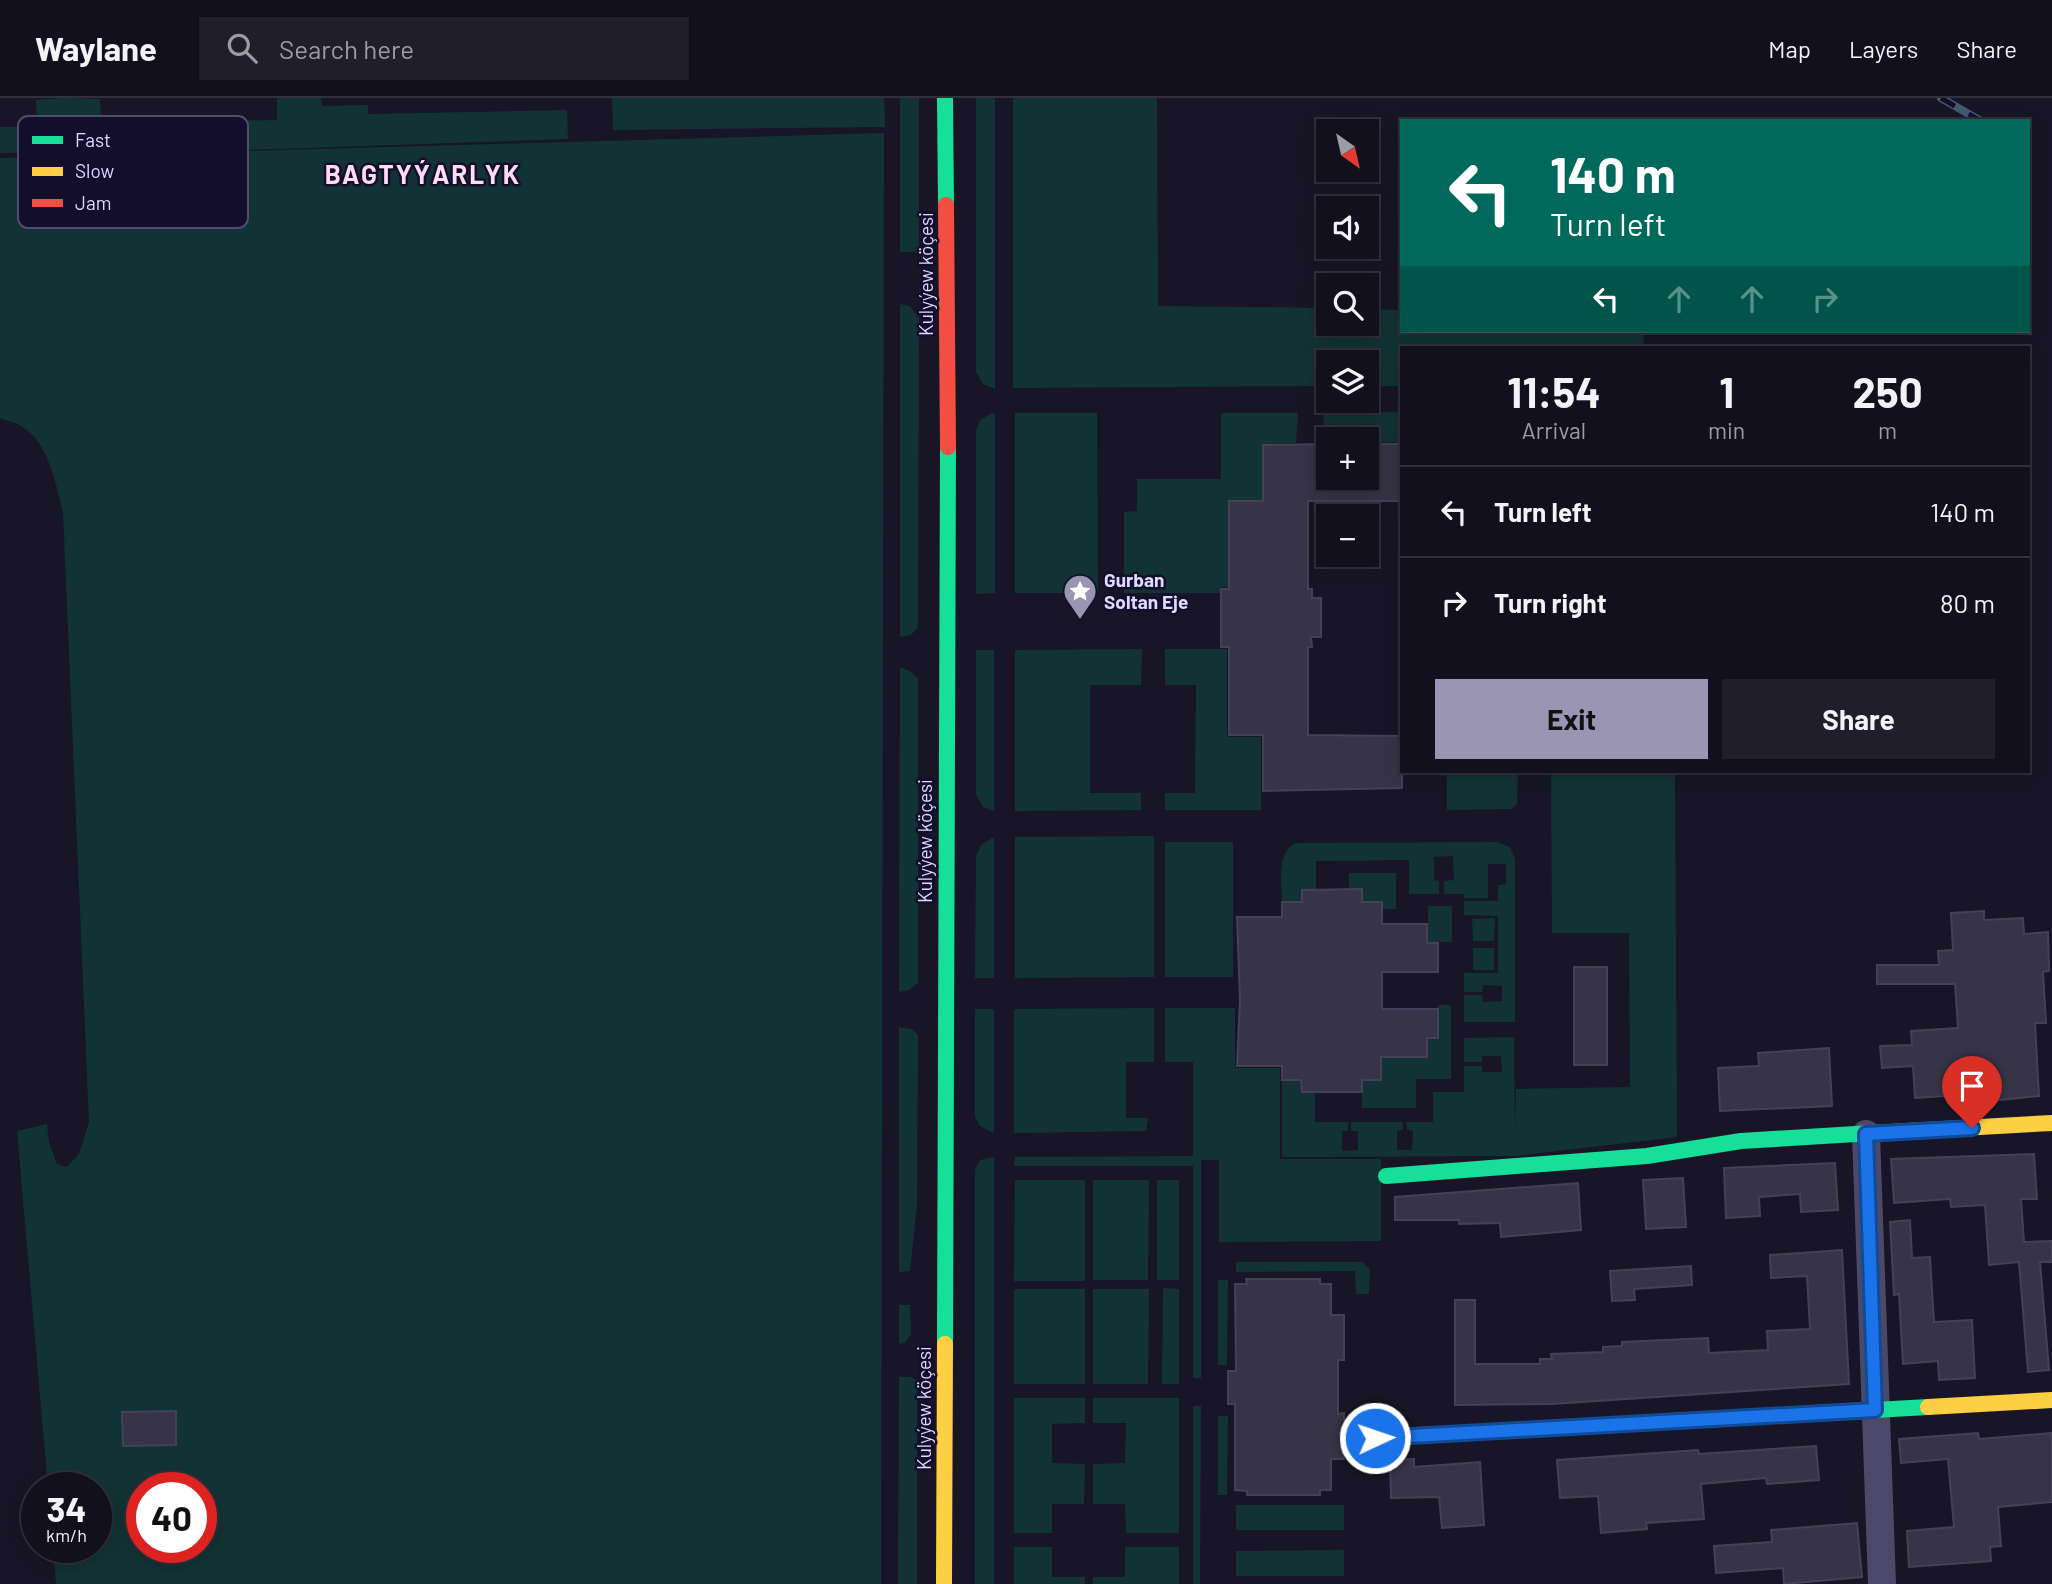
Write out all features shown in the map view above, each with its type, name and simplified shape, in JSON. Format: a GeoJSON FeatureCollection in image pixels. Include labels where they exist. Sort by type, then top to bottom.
{"type":"FeatureCollection","features":[{"type":"Feature","properties":{"kind":"street","name":"Kulyýew köçesi"},"geometry":{"type":"LineString","coordinates":[[944,1584],[948,402],[946,98]]}},
{"type":"Feature","properties":{"kind":"street"},"geometry":{"type":"LineString","coordinates":[[1386,1176],[1647,1156],[1741,1140],[2052,1123]]}},
{"type":"Feature","properties":{"kind":"street"},"geometry":{"type":"LineString","coordinates":[[1866,1134],[1882,1584]]}},
{"type":"Feature","properties":{"kind":"street"},"geometry":{"type":"LineString","coordinates":[[1375,1438],[2052,1400]]}},
{"type":"Feature","properties":{"kind":"green space"},"geometry":{"type":"Polygon","coordinates":[[[277,98],[321,98],[322,106],[368,105],[368,114],[567,110],[568,139],[248,149],[248,120],[277,120],[277,98]]]}},
{"type":"Feature","properties":{"kind":"green space"},"geometry":{"type":"Polygon","coordinates":[[[612,98],[884,98],[885,127],[613,130],[612,98]]]}},
{"type":"Feature","properties":{"kind":"green space"},"geometry":{"type":"Polygon","coordinates":[[[900,98],[919,98],[919,252],[900,252],[900,98]]]}},
{"type":"Feature","properties":{"kind":"green space"},"geometry":{"type":"Polygon","coordinates":[[[976,98],[995,98],[995,389],[983,384],[976,372],[976,98]]]}},
{"type":"Feature","properties":{"kind":"green space"},"geometry":{"type":"Polygon","coordinates":[[[1013,98],[1157,98],[1158,306],[1316,308],[1316,336],[1379,336],[1379,309],[1400,310],[1400,333],[1643,333],[1644,346],[1400,346],[1400,386],[1379,386],[1379,350],[1316,350],[1316,386],[1013,388],[1013,98]]]}},
{"type":"Feature","properties":{"kind":"green space"},"geometry":{"type":"Polygon","coordinates":[[[100,99],[101,116],[37,116],[36,100],[100,99]]]}},
{"type":"Feature","properties":{"kind":"green space"},"geometry":{"type":"Polygon","coordinates":[[[0,127],[18,127],[18,153],[0,153],[0,127]]]}},
{"type":"Feature","properties":{"kind":"green space"},"geometry":{"type":"Polygon","coordinates":[[[884,133],[881,1584],[56,1584],[54,1563],[112,1563],[112,1472],[47,1472],[17,1131],[47,1124],[49,1143],[57,1164],[67,1167],[79,1154],[89,1122],[63,513],[45,453],[31,433],[16,423],[0,418],[0,158],[18,157],[18,228],[248,228],[248,151],[884,133]]]}},
{"type":"Feature","properties":{"kind":"green space"},"geometry":{"type":"Polygon","coordinates":[[[900,304],[910,306],[919,318],[918,627],[911,635],[900,637],[900,304]]]}},
{"type":"Feature","properties":{"kind":"green space"},"geometry":{"type":"Polygon","coordinates":[[[1400,412],[1400,443],[1379,442],[1379,427],[1324,427],[1323,413],[1400,412]]]}},
{"type":"Feature","properties":{"kind":"green space"},"geometry":{"type":"Polygon","coordinates":[[[995,413],[995,593],[976,594],[976,431],[980,420],[995,413]]]}},
{"type":"Feature","properties":{"kind":"green space"},"geometry":{"type":"Polygon","coordinates":[[[1015,413],[1097,413],[1098,593],[1015,593],[1015,413]]]}},
{"type":"Feature","properties":{"kind":"green space"},"geometry":{"type":"Polygon","coordinates":[[[1221,413],[1298,413],[1296,443],[1262,444],[1262,500],[1228,500],[1228,587],[1220,587],[1220,593],[1124,593],[1124,512],[1137,511],[1137,479],[1221,479],[1221,413]]]}},
{"type":"Feature","properties":{"kind":"green space"},"geometry":{"type":"Polygon","coordinates":[[[1142,649],[1141,685],[1090,685],[1090,793],[1141,793],[1141,810],[1015,811],[1015,650],[1142,649]]]}},
{"type":"Feature","properties":{"kind":"green space"},"geometry":{"type":"Polygon","coordinates":[[[1165,649],[1227,649],[1227,737],[1261,737],[1261,810],[1165,810],[1165,793],[1195,793],[1196,685],[1165,685],[1165,649]]]}},
{"type":"Feature","properties":{"kind":"green space"},"geometry":{"type":"Polygon","coordinates":[[[976,650],[994,650],[994,811],[983,807],[976,795],[976,650]]]}},
{"type":"Feature","properties":{"kind":"green space"},"geometry":{"type":"Polygon","coordinates":[[[900,667],[918,678],[918,983],[909,990],[899,992],[900,667]]]}},
{"type":"Feature","properties":{"kind":"green space"},"geometry":{"type":"Polygon","coordinates":[[[1447,773],[1518,773],[1517,804],[1511,809],[1447,810],[1447,773]]]}},
{"type":"Feature","properties":{"kind":"green space"},"geometry":{"type":"Polygon","coordinates":[[[1551,773],[1675,773],[1677,1137],[1515,1156],[1282,1157],[1282,1081],[1301,1081],[1301,1092],[1315,1093],[1315,1122],[1348,1122],[1348,1131],[1342,1131],[1342,1151],[1358,1150],[1358,1131],[1351,1131],[1351,1122],[1403,1122],[1403,1130],[1397,1131],[1397,1150],[1412,1150],[1413,1131],[1407,1130],[1406,1122],[1433,1122],[1433,1092],[1464,1092],[1464,1066],[1482,1066],[1482,1072],[1502,1072],[1501,1056],[1482,1056],[1482,1062],[1464,1062],[1464,1038],[1514,1037],[1515,1129],[1516,1089],[1630,1087],[1629,933],[1552,933],[1551,773]]]}},
{"type":"Feature","properties":{"kind":"green space"},"geometry":{"type":"Polygon","coordinates":[[[1154,836],[1154,977],[1015,978],[1015,837],[1154,836]]]}},
{"type":"Feature","properties":{"kind":"green space"},"geometry":{"type":"Polygon","coordinates":[[[994,837],[994,978],[975,978],[976,856],[981,845],[994,837]]]}},
{"type":"Feature","properties":{"kind":"green space"},"geometry":{"type":"Polygon","coordinates":[[[1165,842],[1233,842],[1233,977],[1165,977],[1165,842]]]}},
{"type":"Feature","properties":{"kind":"green space"},"geometry":{"type":"Polygon","coordinates":[[[1497,842],[1510,847],[1515,859],[1515,1022],[1464,1022],[1464,995],[1482,995],[1483,1002],[1502,1001],[1502,986],[1483,985],[1482,992],[1464,992],[1464,973],[1498,973],[1498,916],[1464,915],[1464,901],[1498,901],[1498,885],[1506,884],[1506,864],[1488,864],[1488,898],[1464,898],[1464,894],[1444,894],[1444,881],[1454,880],[1453,856],[1434,857],[1434,880],[1439,881],[1439,894],[1409,894],[1409,860],[1316,861],[1316,889],[1301,889],[1301,902],[1282,902],[1283,861],[1289,848],[1295,843],[1497,842]]]}},
{"type":"Feature","properties":{"kind":"green space"},"geometry":{"type":"Polygon","coordinates":[[[1349,873],[1396,873],[1396,909],[1382,909],[1382,901],[1362,901],[1362,889],[1349,889],[1349,873]]]}},
{"type":"Feature","properties":{"kind":"green space"},"geometry":{"type":"Polygon","coordinates":[[[1428,906],[1452,906],[1452,942],[1428,942],[1428,906]]]}},
{"type":"Feature","properties":{"kind":"green space"},"geometry":{"type":"Polygon","coordinates":[[[1495,918],[1494,941],[1473,941],[1472,919],[1495,918]]]}},
{"type":"Feature","properties":{"kind":"green space"},"geometry":{"type":"Polygon","coordinates":[[[1473,948],[1494,948],[1494,970],[1473,970],[1473,948]]]}},
{"type":"Feature","properties":{"kind":"green space"},"geometry":{"type":"Polygon","coordinates":[[[1438,1005],[1451,1005],[1451,1079],[1416,1079],[1416,1108],[1362,1108],[1362,1081],[1382,1080],[1382,1058],[1428,1057],[1428,1039],[1438,1038],[1438,1005]]]}},
{"type":"Feature","properties":{"kind":"green space"},"geometry":{"type":"Polygon","coordinates":[[[1154,1008],[1154,1062],[1126,1062],[1126,1118],[1148,1118],[1146,1131],[1014,1133],[1014,1009],[1154,1008]]]}},
{"type":"Feature","properties":{"kind":"green space"},"geometry":{"type":"Polygon","coordinates":[[[1165,1008],[1235,1008],[1235,1068],[1280,1068],[1280,1159],[1381,1159],[1381,1241],[1219,1242],[1219,1160],[1201,1160],[1201,1378],[1193,1378],[1193,1166],[1014,1166],[1015,1157],[1193,1156],[1193,1062],[1165,1062],[1165,1008]]]}},
{"type":"Feature","properties":{"kind":"green space"},"geometry":{"type":"Polygon","coordinates":[[[975,1009],[994,1009],[994,1133],[980,1126],[975,1117],[975,1009]]]}},
{"type":"Feature","properties":{"kind":"green space"},"geometry":{"type":"Polygon","coordinates":[[[899,1027],[912,1029],[918,1035],[917,1205],[910,1271],[899,1272],[899,1027]]]}},
{"type":"Feature","properties":{"kind":"green space"},"geometry":{"type":"Polygon","coordinates":[[[994,1157],[994,1584],[975,1584],[975,1170],[980,1160],[994,1157]]]}},
{"type":"Feature","properties":{"kind":"green space"},"geometry":{"type":"Polygon","coordinates":[[[1015,1180],[1085,1180],[1085,1281],[1014,1281],[1015,1180]]]}},
{"type":"Feature","properties":{"kind":"green space"},"geometry":{"type":"Polygon","coordinates":[[[1093,1180],[1149,1180],[1148,1280],[1093,1280],[1093,1180]]]}},
{"type":"Feature","properties":{"kind":"green space"},"geometry":{"type":"Polygon","coordinates":[[[1157,1180],[1179,1180],[1179,1280],[1157,1280],[1157,1180]]]}},
{"type":"Feature","properties":{"kind":"green space"},"geometry":{"type":"Polygon","coordinates":[[[1236,1262],[1363,1262],[1370,1270],[1369,1294],[1356,1294],[1355,1271],[1236,1272],[1236,1262]]]}},
{"type":"Feature","properties":{"kind":"green space"},"geometry":{"type":"Polygon","coordinates":[[[1218,1280],[1228,1280],[1227,1365],[1218,1365],[1218,1280]]]}},
{"type":"Feature","properties":{"kind":"green space"},"geometry":{"type":"Polygon","coordinates":[[[1163,1288],[1179,1289],[1179,1384],[1162,1384],[1163,1288]]]}},
{"type":"Feature","properties":{"kind":"green space"},"geometry":{"type":"Polygon","coordinates":[[[1014,1289],[1085,1289],[1085,1384],[1014,1384],[1014,1289]]]}},
{"type":"Feature","properties":{"kind":"green space"},"geometry":{"type":"Polygon","coordinates":[[[1093,1289],[1149,1289],[1148,1384],[1093,1384],[1093,1289]]]}},
{"type":"Feature","properties":{"kind":"green space"},"geometry":{"type":"Polygon","coordinates":[[[899,1305],[910,1305],[911,1334],[905,1343],[899,1344],[899,1305]]]}},
{"type":"Feature","properties":{"kind":"green space"},"geometry":{"type":"Polygon","coordinates":[[[899,1377],[917,1380],[917,1584],[898,1584],[899,1377]]]}},
{"type":"Feature","properties":{"kind":"green space"},"geometry":{"type":"Polygon","coordinates":[[[1014,1398],[1085,1398],[1085,1423],[1052,1424],[1052,1463],[1085,1464],[1084,1504],[1052,1504],[1052,1533],[1014,1533],[1014,1398]]]}},
{"type":"Feature","properties":{"kind":"green space"},"geometry":{"type":"Polygon","coordinates":[[[1093,1398],[1179,1398],[1179,1533],[1126,1533],[1125,1504],[1093,1504],[1093,1464],[1125,1463],[1126,1423],[1093,1423],[1093,1398]]]}},
{"type":"Feature","properties":{"kind":"green space"},"geometry":{"type":"Polygon","coordinates":[[[1193,1406],[1201,1406],[1200,1584],[1193,1584],[1193,1406]]]}},
{"type":"Feature","properties":{"kind":"green space"},"geometry":{"type":"Polygon","coordinates":[[[1218,1416],[1228,1416],[1227,1495],[1218,1495],[1218,1416]]]}},
{"type":"Feature","properties":{"kind":"green space"},"geometry":{"type":"Polygon","coordinates":[[[1236,1505],[1344,1505],[1344,1530],[1236,1530],[1236,1505]]]}},
{"type":"Feature","properties":{"kind":"green space"},"geometry":{"type":"Polygon","coordinates":[[[1014,1547],[1052,1547],[1052,1577],[1085,1577],[1085,1584],[1014,1584],[1014,1547]]]}},
{"type":"Feature","properties":{"kind":"green space"},"geometry":{"type":"Polygon","coordinates":[[[1125,1547],[1179,1547],[1179,1584],[1093,1584],[1093,1577],[1125,1577],[1125,1547]]]}},
{"type":"Feature","properties":{"kind":"green space"},"geometry":{"type":"Polygon","coordinates":[[[1344,1550],[1344,1576],[1236,1576],[1236,1551],[1344,1550]]]}},
{"type":"Feature","properties":{"kind":"building"},"geometry":{"type":"Polygon","coordinates":[[[1316,444],[1316,490],[1379,490],[1379,444],[1400,444],[1400,501],[1308,501],[1308,589],[1312,589],[1312,598],[1321,598],[1321,637],[1311,637],[1312,647],[1308,647],[1308,735],[1400,736],[1402,788],[1263,791],[1263,735],[1229,735],[1229,647],[1221,647],[1221,589],[1229,589],[1229,501],[1263,501],[1263,445],[1316,444]]]}},
{"type":"Feature","properties":{"kind":"building"},"geometry":{"type":"Polygon","coordinates":[[[1362,889],[1362,902],[1382,902],[1382,924],[1427,924],[1427,943],[1438,943],[1438,972],[1382,972],[1382,1009],[1438,1009],[1438,1038],[1427,1038],[1427,1057],[1381,1057],[1381,1080],[1362,1080],[1362,1092],[1302,1092],[1301,1080],[1282,1080],[1282,1066],[1237,1066],[1240,1000],[1237,917],[1282,917],[1282,902],[1302,902],[1302,890],[1362,889]]]}},
{"type":"Feature","properties":{"kind":"building"},"geometry":{"type":"Polygon","coordinates":[[[1984,911],[1984,920],[2023,918],[2024,934],[2048,932],[2049,971],[2043,972],[2046,1023],[2035,1023],[2039,1096],[1962,1104],[1961,1095],[1915,1098],[1913,1066],[1882,1068],[1880,1046],[1912,1045],[1911,1031],[1958,1028],[1955,984],[1877,984],[1877,965],[1939,965],[1938,951],[1953,950],[1951,913],[1984,911]]]}},
{"type":"Feature","properties":{"kind":"building"},"geometry":{"type":"Polygon","coordinates":[[[1574,967],[1607,967],[1607,1065],[1574,1065],[1574,967]]]}},
{"type":"Feature","properties":{"kind":"building"},"geometry":{"type":"Polygon","coordinates":[[[1829,1048],[1832,1106],[1720,1111],[1718,1068],[1759,1066],[1758,1053],[1829,1048]]]}},
{"type":"Feature","properties":{"kind":"building"},"geometry":{"type":"Polygon","coordinates":[[[2034,1154],[2037,1199],[2021,1199],[2024,1242],[2052,1241],[2052,1262],[2040,1262],[2049,1370],[2028,1372],[2019,1262],[1989,1265],[1985,1205],[1951,1207],[1950,1199],[1894,1203],[1891,1159],[2034,1154]]]}},
{"type":"Feature","properties":{"kind":"building"},"geometry":{"type":"Polygon","coordinates":[[[1835,1163],[1838,1210],[1801,1212],[1800,1194],[1759,1197],[1760,1216],[1726,1218],[1724,1168],[1835,1163]]]}},
{"type":"Feature","properties":{"kind":"building"},"geometry":{"type":"Polygon","coordinates":[[[1683,1178],[1686,1227],[1646,1229],[1643,1180],[1683,1178]]]}},
{"type":"Feature","properties":{"kind":"building"},"geometry":{"type":"Polygon","coordinates":[[[1578,1183],[1581,1230],[1501,1237],[1500,1223],[1459,1224],[1459,1220],[1395,1220],[1395,1197],[1578,1183]]]}},
{"type":"Feature","properties":{"kind":"building"},"geometry":{"type":"Polygon","coordinates":[[[1910,1220],[1912,1258],[1930,1257],[1934,1322],[1972,1320],[1975,1378],[1939,1380],[1938,1361],[1903,1364],[1899,1294],[1894,1295],[1890,1222],[1910,1220]]]}},
{"type":"Feature","properties":{"kind":"building"},"geometry":{"type":"Polygon","coordinates":[[[1842,1250],[1849,1384],[1552,1404],[1455,1405],[1455,1300],[1475,1300],[1475,1364],[1540,1364],[1540,1359],[1552,1359],[1551,1354],[1603,1352],[1603,1347],[1622,1346],[1622,1342],[1708,1338],[1709,1353],[1768,1350],[1767,1331],[1810,1329],[1807,1276],[1771,1278],[1770,1255],[1842,1250]]]}},
{"type":"Feature","properties":{"kind":"building"},"geometry":{"type":"Polygon","coordinates":[[[1691,1266],[1692,1285],[1634,1289],[1635,1300],[1612,1301],[1610,1271],[1691,1266]]]}},
{"type":"Feature","properties":{"kind":"building"},"geometry":{"type":"Polygon","coordinates":[[[1246,1279],[1320,1279],[1320,1284],[1331,1284],[1331,1315],[1344,1315],[1344,1360],[1338,1360],[1338,1414],[1344,1413],[1344,1459],[1331,1459],[1331,1490],[1320,1490],[1320,1495],[1247,1495],[1247,1491],[1235,1490],[1235,1404],[1228,1404],[1228,1371],[1236,1371],[1235,1284],[1247,1284],[1246,1279]]]}},
{"type":"Feature","properties":{"kind":"building"},"geometry":{"type":"Polygon","coordinates":[[[176,1411],[176,1445],[123,1446],[122,1412],[176,1411]]]}},
{"type":"Feature","properties":{"kind":"building"},"geometry":{"type":"Polygon","coordinates":[[[1978,1433],[1979,1439],[2052,1433],[2052,1502],[1998,1507],[2001,1546],[1990,1547],[1991,1561],[1909,1567],[1907,1531],[1954,1527],[1948,1459],[1901,1463],[1899,1439],[1978,1433]]]}},
{"type":"Feature","properties":{"kind":"building"},"geometry":{"type":"Polygon","coordinates":[[[1816,1446],[1819,1480],[1767,1484],[1766,1478],[1701,1484],[1704,1519],[1646,1523],[1647,1529],[1601,1533],[1598,1496],[1560,1498],[1557,1460],[1698,1450],[1699,1454],[1816,1446]]]}},
{"type":"Feature","properties":{"kind":"building"},"geometry":{"type":"Polygon","coordinates":[[[1414,1459],[1414,1467],[1480,1462],[1484,1525],[1442,1528],[1439,1497],[1391,1498],[1390,1460],[1414,1459]]]}},
{"type":"Feature","properties":{"kind":"building"},"geometry":{"type":"Polygon","coordinates":[[[1857,1523],[1862,1577],[1784,1584],[1783,1568],[1716,1573],[1714,1546],[1772,1542],[1771,1530],[1857,1523]]]}},
{"type":"Feature","properties":{"kind":"railway"},"geometry":{"type":"LineString","coordinates":[[1941,98],[1978,119]]}},
{"type":"Feature","properties":{"kind":"traffic: fast"},"geometry":{"type":"LineString","coordinates":[[945,98],[946,205]]}},
{"type":"Feature","properties":{"kind":"traffic: fast"},"geometry":{"type":"LineString","coordinates":[[945,1344],[948,447]]}},
{"type":"Feature","properties":{"kind":"traffic: fast"},"geometry":{"type":"LineString","coordinates":[[1386,1176],[1647,1156],[1741,1141],[1872,1133]]}},
{"type":"Feature","properties":{"kind":"traffic: fast"},"geometry":{"type":"LineString","coordinates":[[1375,1438],[1928,1407]]}},
{"type":"Feature","properties":{"kind":"traffic: slow"},"geometry":{"type":"LineString","coordinates":[[1872,1133],[2052,1123]]}},
{"type":"Feature","properties":{"kind":"traffic: slow"},"geometry":{"type":"LineString","coordinates":[[944,1584],[945,1344]]}},
{"type":"Feature","properties":{"kind":"traffic: slow"},"geometry":{"type":"LineString","coordinates":[[1928,1407],[2052,1400]]}},
{"type":"Feature","properties":{"kind":"traffic: jam"},"geometry":{"type":"LineString","coordinates":[[946,205],[948,447]]}},
{"type":"Feature","properties":{"kind":"place","name":"Gurban Soltan Eje"},"geometry":{"type":"Point","coordinates":[1080,621]}},
{"type":"Feature","properties":{"kind":"district","name":"BAGTYÝARLYK"},"geometry":{"type":"Point","coordinates":[423,175]}},
{"type":"Feature","properties":{"kind":"route"},"geometry":{"type":"LineString","coordinates":[[1375,1438],[1875,1410],[1866,1134],[1972,1128]]}}]}
